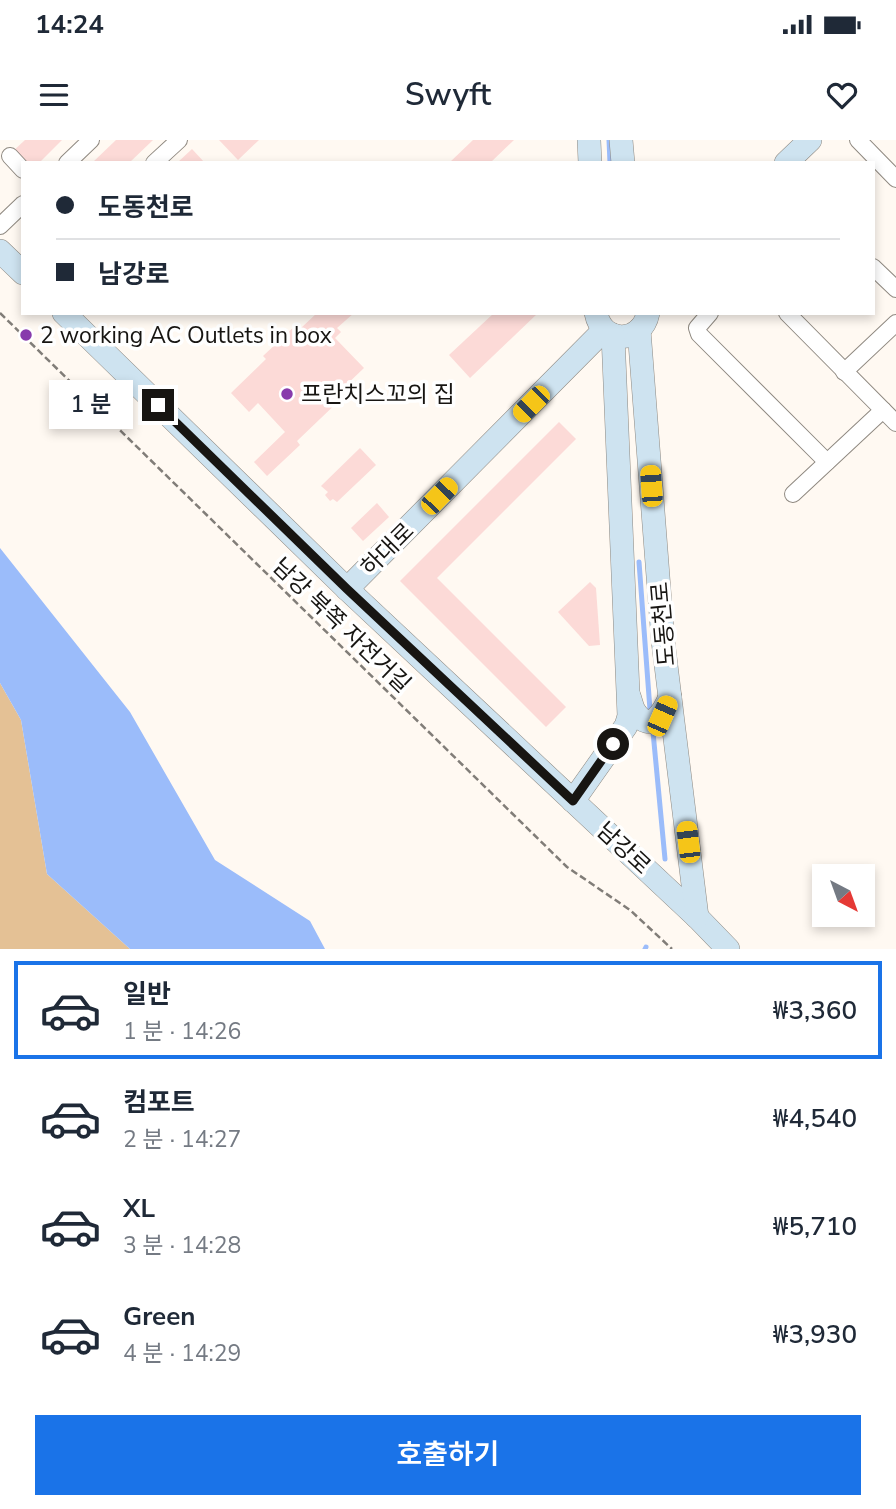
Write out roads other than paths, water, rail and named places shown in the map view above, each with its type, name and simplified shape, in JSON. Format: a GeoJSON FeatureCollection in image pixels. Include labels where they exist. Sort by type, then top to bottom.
{"type":"FeatureCollection","features":[{"type":"Feature","properties":{"kind":"street"},"geometry":{"type":"LineString","coordinates":[[69,161],[91,140]]}},
{"type":"Feature","properties":{"kind":"street"},"geometry":{"type":"LineString","coordinates":[[156,161],[178,140]]}},
{"type":"Feature","properties":{"kind":"street"},"geometry":{"type":"LineString","coordinates":[[589,140],[590,161]]}},
{"type":"Feature","properties":{"kind":"street"},"geometry":{"type":"LineString","coordinates":[[621,140],[623,161]]}},
{"type":"Feature","properties":{"kind":"street"},"geometry":{"type":"LineString","coordinates":[[788,161],[810,140]]}},
{"type":"Feature","properties":{"kind":"street"},"geometry":{"type":"LineString","coordinates":[[858,140],[896,179]]}},
{"type":"Feature","properties":{"kind":"street"},"geometry":{"type":"LineString","coordinates":[[10,156],[21,168]]}},
{"type":"Feature","properties":{"kind":"street"},"geometry":{"type":"LineString","coordinates":[[0,226],[21,207]]}},
{"type":"Feature","properties":{"kind":"street"},"geometry":{"type":"LineString","coordinates":[[0,251],[21,271]]}},
{"type":"Feature","properties":{"kind":"street"},"geometry":{"type":"LineString","coordinates":[[875,269],[896,289]]}},
{"type":"Feature","properties":{"kind":"street","name":"남강로"},"geometry":{"type":"LineString","coordinates":[[66,315],[347,589],[728,949]]}},
{"type":"Feature","properties":{"kind":"street"},"geometry":{"type":"LineString","coordinates":[[708,315],[696,328],[699,334],[827,462]]}},
{"type":"Feature","properties":{"kind":"street"},"geometry":{"type":"LineString","coordinates":[[789,315],[896,424]]}},
{"type":"Feature","properties":{"kind":"street"},"geometry":{"type":"LineString","coordinates":[[604,326],[627,336],[644,322]]}},
{"type":"Feature","properties":{"kind":"street","name":"도동천로"},"geometry":{"type":"LineString","coordinates":[[644,322],[663,642],[697,917]]}},
{"type":"Feature","properties":{"kind":"street"},"geometry":{"type":"LineString","coordinates":[[844,372],[896,323]]}},
{"type":"Feature","properties":{"kind":"street","name":"하대로"},"geometry":{"type":"LineString","coordinates":[[347,589],[604,326]]}},
{"type":"Feature","properties":{"kind":"street","name":"도동천로"},"geometry":{"type":"LineString","coordinates":[[573,801],[626,726],[629,716],[604,326]]}},
{"type":"Feature","properties":{"kind":"street"},"geometry":{"type":"LineString","coordinates":[[793,494],[883,410]]}},
{"type":"Feature","properties":{"kind":"street"},"geometry":{"type":"LineString","coordinates":[[629,696],[635,713],[645,721],[654,721],[662,716],[670,697]]}},
{"type":"Feature","properties":{"kind":"water"},"geometry":{"type":"Polygon","coordinates":[[[0,548],[130,712],[215,860],[310,921],[325,949],[130,949],[47,874],[21,720],[0,683],[0,548]]]}},
{"type":"Feature","properties":{"kind":"waterway"},"geometry":{"type":"LineString","coordinates":[[609,140],[610,161]]}},
{"type":"Feature","properties":{"kind":"waterway"},"geometry":{"type":"LineString","coordinates":[[639,562],[650,710]]}},
{"type":"Feature","properties":{"kind":"waterway"},"geometry":{"type":"LineString","coordinates":[[653,732],[665,859]]}},
{"type":"Feature","properties":{"kind":"place","name":"2 working AC Outlets in box"},"geometry":{"type":"Point","coordinates":[26,335]}},
{"type":"Feature","properties":{"kind":"place","name":"프란치스꼬의 집"},"geometry":{"type":"Point","coordinates":[287,394]}}]}
